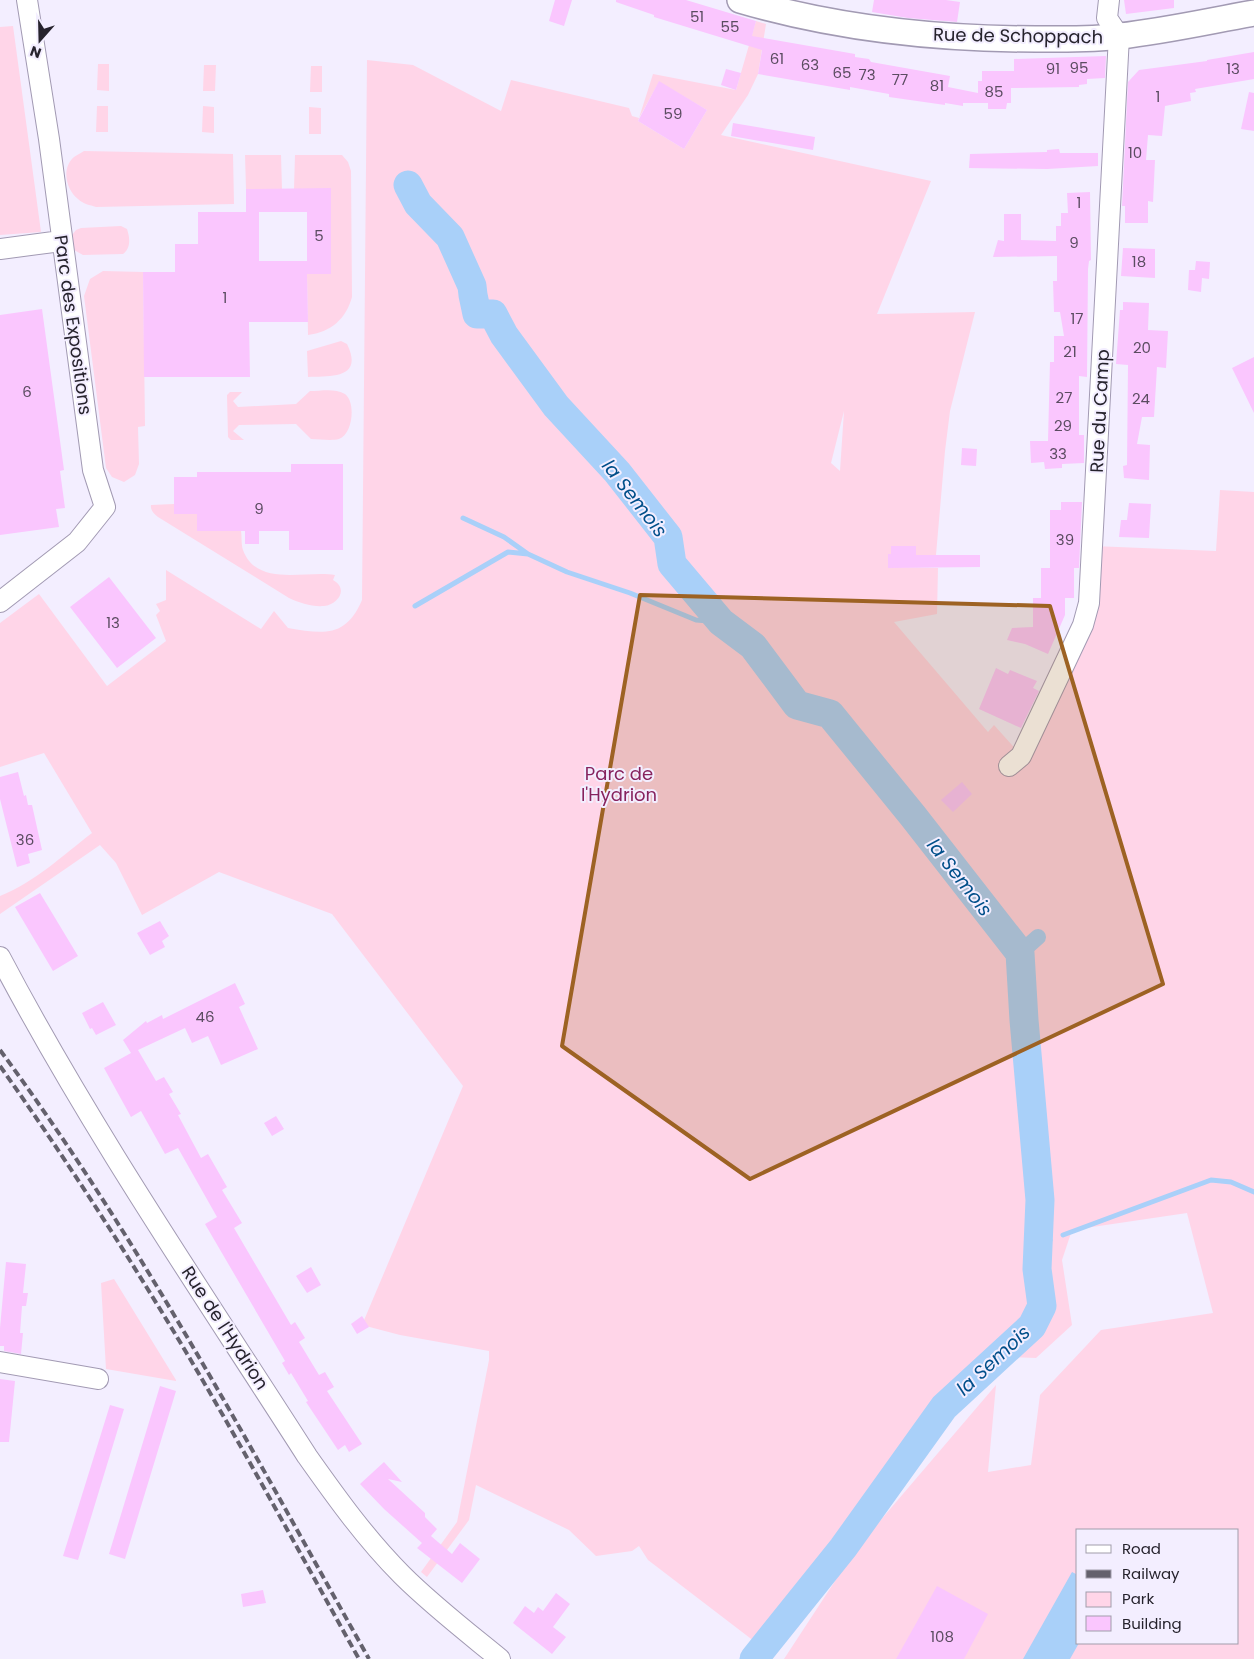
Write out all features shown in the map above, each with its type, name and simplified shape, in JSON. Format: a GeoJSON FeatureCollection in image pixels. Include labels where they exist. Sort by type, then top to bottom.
{"type":"FeatureCollection","features":[{"type":"Feature","properties":{"kind":"main road","name":"Rue de Schoppach"},"geometry":{"type":"LineString","coordinates":[[740,0],[766,8],[825,20],[936,36],[1008,39],[1118,36],[1254,13]]}},
{"type":"Feature","properties":{"kind":"street","name":"Parc des Expositions"},"geometry":{"type":"LineString","coordinates":[[0,602],[77,542],[105,508],[93,470],[47,131],[27,0]]}},
{"type":"Feature","properties":{"kind":"street"},"geometry":{"type":"LineString","coordinates":[[1109,0],[1107,18],[1118,36]]}},
{"type":"Feature","properties":{"kind":"street","name":"Rue du Camp"},"geometry":{"type":"LineString","coordinates":[[1009,766],[1021,756],[1083,625],[1089,604],[1118,36]]}},
{"type":"Feature","properties":{"kind":"street"},"geometry":{"type":"LineString","coordinates":[[0,249],[61,241]]}},
{"type":"Feature","properties":{"kind":"street","name":"Rue de l'Hydrion"},"geometry":{"type":"LineString","coordinates":[[0,957],[35,1024],[72,1087],[307,1456],[343,1506],[402,1575],[452,1620],[500,1659]]}},
{"type":"Feature","properties":{"kind":"street"},"geometry":{"type":"LineString","coordinates":[[0,1362],[98,1379]]}},
{"type":"Feature","properties":{"kind":"highlighted area"},"geometry":{"type":"Polygon","coordinates":[[[640,595],[1050,606],[1163,984],[750,1179],[562,1046],[640,595]]]}},
{"type":"Feature","properties":{"kind":"green space","name":"Parc de l'Hydrion"},"geometry":{"type":"Polygon","coordinates":[[[756,21],[766,24],[758,74],[748,95],[721,135],[931,181],[877,314],[975,312],[950,411],[936,555],[916,555],[916,546],[892,546],[891,554],[888,555],[888,567],[938,568],[937,614],[894,622],[988,732],[994,725],[1021,755],[1083,625],[1093,546],[1216,551],[1220,490],[1254,492],[1254,1659],[784,1659],[856,1549],[996,1385],[988,1472],[1031,1465],[1040,1395],[1101,1330],[1213,1313],[1187,1213],[1072,1230],[1062,1260],[1072,1325],[1036,1358],[1007,1357],[965,1394],[847,1547],[771,1654],[648,1560],[639,1546],[632,1551],[596,1556],[569,1530],[476,1485],[469,1520],[427,1577],[421,1572],[457,1522],[489,1360],[489,1351],[400,1335],[362,1325],[463,1086],[332,914],[219,872],[142,915],[116,863],[100,845],[0,914],[0,896],[37,876],[92,833],[44,753],[0,767],[0,623],[39,594],[107,686],[166,641],[156,615],[160,611],[156,604],[166,600],[166,570],[261,629],[274,611],[288,628],[323,632],[332,630],[341,627],[349,621],[362,600],[367,60],[413,65],[501,111],[511,80],[629,108],[632,116],[639,118],[653,74],[736,90],[756,21]],[[659,82],[638,121],[684,149],[707,110],[659,82]],[[844,411],[831,463],[840,471],[844,411]]]}},
{"type":"Feature","properties":{"kind":"green space"},"geometry":{"type":"Polygon","coordinates":[[[13,26],[41,232],[0,235],[0,27],[13,26]]]}},
{"type":"Feature","properties":{"kind":"green space"},"geometry":{"type":"Polygon","coordinates":[[[98,64],[109,64],[109,91],[97,90],[98,64]]]}},
{"type":"Feature","properties":{"kind":"green space"},"geometry":{"type":"Polygon","coordinates":[[[204,65],[216,65],[215,91],[203,91],[204,65]]]}},
{"type":"Feature","properties":{"kind":"green space"},"geometry":{"type":"Polygon","coordinates":[[[311,66],[322,66],[322,92],[310,92],[311,66]]]}},
{"type":"Feature","properties":{"kind":"green space"},"geometry":{"type":"Polygon","coordinates":[[[97,106],[108,106],[108,132],[96,132],[97,106]]]}},
{"type":"Feature","properties":{"kind":"green space"},"geometry":{"type":"Polygon","coordinates":[[[203,106],[214,107],[214,133],[202,132],[203,106]]]}},
{"type":"Feature","properties":{"kind":"green space"},"geometry":{"type":"Polygon","coordinates":[[[309,107],[321,108],[321,134],[309,134],[309,107]]]}},
{"type":"Feature","properties":{"kind":"green space"},"geometry":{"type":"Polygon","coordinates":[[[84,151],[233,154],[234,204],[96,207],[87,204],[80,201],[70,190],[66,173],[67,167],[74,157],[84,151]]]}},
{"type":"Feature","properties":{"kind":"green space"},"geometry":{"type":"Polygon","coordinates":[[[245,155],[281,155],[282,189],[246,189],[245,155]]]}},
{"type":"Feature","properties":{"kind":"green space"},"geometry":{"type":"Polygon","coordinates":[[[295,155],[342,155],[348,162],[351,171],[352,297],[342,318],[324,331],[308,335],[307,274],[331,274],[331,189],[294,189],[295,155]]]}},
{"type":"Feature","properties":{"kind":"green space"},"geometry":{"type":"Polygon","coordinates":[[[121,226],[127,229],[129,239],[129,246],[123,254],[83,255],[74,250],[72,235],[76,230],[81,228],[121,226]]]}},
{"type":"Feature","properties":{"kind":"green space"},"geometry":{"type":"Polygon","coordinates":[[[103,271],[143,272],[145,426],[138,427],[139,464],[135,475],[124,482],[112,477],[106,468],[84,296],[90,279],[103,271]]]}},
{"type":"Feature","properties":{"kind":"green space"},"geometry":{"type":"Polygon","coordinates":[[[341,341],[347,344],[351,355],[351,364],[348,370],[335,375],[308,377],[307,351],[341,341]]]}},
{"type":"Feature","properties":{"kind":"green space"},"geometry":{"type":"Polygon","coordinates":[[[328,390],[345,394],[352,410],[350,425],[344,436],[336,440],[311,439],[296,424],[239,425],[233,431],[244,440],[231,440],[228,437],[227,395],[230,392],[242,392],[233,401],[238,407],[296,404],[310,391],[328,390]]]}},
{"type":"Feature","properties":{"kind":"green space"},"geometry":{"type":"Polygon","coordinates":[[[174,504],[197,514],[197,531],[241,531],[243,550],[250,562],[259,569],[283,575],[335,575],[333,580],[340,588],[340,596],[334,602],[324,606],[297,602],[289,598],[158,517],[151,509],[151,505],[174,504]]]}},
{"type":"Feature","properties":{"kind":"green space"},"geometry":{"type":"Polygon","coordinates":[[[114,1279],[176,1381],[106,1369],[101,1283],[114,1279]]]}},
{"type":"Feature","properties":{"kind":"water"},"geometry":{"type":"Polygon","coordinates":[[[1072,1572],[1076,1574],[1076,1644],[1078,1644],[1070,1659],[1023,1659],[1072,1572]]]}},
{"type":"Feature","properties":{"kind":"building"},"geometry":{"type":"Polygon","coordinates":[[[555,0],[572,0],[564,26],[549,21],[555,0]]]}},
{"type":"Feature","properties":{"kind":"building"},"geometry":{"type":"Polygon","coordinates":[[[616,0],[686,0],[756,21],[752,36],[855,54],[855,57],[869,59],[871,62],[950,76],[948,87],[978,93],[978,81],[982,81],[982,71],[1014,71],[1014,59],[1106,56],[1105,78],[1087,79],[1087,84],[1079,85],[1079,87],[1011,88],[1011,103],[1007,103],[1006,109],[988,109],[988,103],[963,103],[963,106],[945,103],[945,105],[889,97],[889,94],[850,87],[850,90],[758,74],[762,50],[654,17],[654,15],[616,2],[616,0]]]}},
{"type":"Feature","properties":{"kind":"building"},"geometry":{"type":"Polygon","coordinates":[[[874,0],[946,0],[960,2],[957,22],[908,18],[872,12],[874,0]]]}},
{"type":"Feature","properties":{"kind":"building"},"geometry":{"type":"Polygon","coordinates":[[[1124,0],[1174,0],[1174,8],[1126,14],[1124,0]]]}},
{"type":"Feature","properties":{"kind":"building"},"geometry":{"type":"Polygon","coordinates":[[[1254,52],[1254,79],[1195,89],[1196,92],[1190,93],[1191,101],[1165,106],[1162,136],[1148,135],[1146,160],[1155,160],[1153,202],[1148,201],[1148,223],[1125,223],[1125,206],[1122,206],[1128,82],[1139,70],[1207,61],[1254,52]]]}},
{"type":"Feature","properties":{"kind":"building"},"geometry":{"type":"Polygon","coordinates":[[[726,69],[741,73],[736,90],[721,85],[726,69]]]}},
{"type":"Feature","properties":{"kind":"building"},"geometry":{"type":"Polygon","coordinates":[[[659,81],[707,110],[684,149],[638,121],[659,81]]]}},
{"type":"Feature","properties":{"kind":"building"},"geometry":{"type":"Polygon","coordinates":[[[1249,92],[1254,93],[1254,131],[1241,129],[1249,92]]]}},
{"type":"Feature","properties":{"kind":"building"},"geometry":{"type":"Polygon","coordinates":[[[733,123],[815,137],[813,150],[731,136],[733,123]]]}},
{"type":"Feature","properties":{"kind":"building"},"geometry":{"type":"Polygon","coordinates":[[[1059,149],[1060,153],[1098,153],[1098,166],[1047,169],[969,168],[970,154],[1047,152],[1047,150],[1059,149]]]}},
{"type":"Feature","properties":{"kind":"building"},"geometry":{"type":"Polygon","coordinates":[[[331,188],[331,274],[307,274],[308,322],[249,322],[250,377],[144,377],[143,272],[175,272],[175,244],[198,244],[198,212],[246,212],[246,189],[331,188]],[[259,212],[259,261],[307,261],[307,212],[259,212]]]}},
{"type":"Feature","properties":{"kind":"building"},"geometry":{"type":"Polygon","coordinates":[[[1090,192],[1091,260],[1089,261],[1088,269],[1087,377],[1079,376],[1079,435],[1084,435],[1084,463],[1062,464],[1062,468],[1045,469],[1044,462],[1031,463],[1030,441],[1048,441],[1050,362],[1054,362],[1054,336],[1064,336],[1060,312],[1054,312],[1053,281],[1057,281],[1057,256],[993,257],[998,240],[1004,241],[1004,214],[1021,214],[1021,240],[1056,241],[1056,226],[1061,226],[1061,213],[1068,213],[1067,193],[1090,192]]]}},
{"type":"Feature","properties":{"kind":"building"},"geometry":{"type":"Polygon","coordinates":[[[1123,248],[1155,249],[1155,278],[1121,276],[1123,248]]]}},
{"type":"Feature","properties":{"kind":"building"},"geometry":{"type":"Polygon","coordinates":[[[1196,261],[1210,262],[1209,279],[1202,278],[1201,292],[1188,290],[1189,270],[1195,270],[1196,261]]]}},
{"type":"Feature","properties":{"kind":"building"},"geometry":{"type":"Polygon","coordinates":[[[1123,302],[1149,303],[1148,330],[1168,331],[1166,368],[1157,367],[1154,417],[1142,417],[1137,444],[1150,445],[1149,480],[1124,478],[1123,466],[1127,465],[1128,365],[1116,364],[1120,310],[1123,310],[1123,302]]]}},
{"type":"Feature","properties":{"kind":"building"},"geometry":{"type":"Polygon","coordinates":[[[42,309],[64,470],[60,471],[65,508],[56,509],[59,527],[0,535],[0,315],[42,309]]]}},
{"type":"Feature","properties":{"kind":"building"},"geometry":{"type":"Polygon","coordinates":[[[1254,357],[1254,413],[1232,368],[1254,357]]]}},
{"type":"Feature","properties":{"kind":"building"},"geometry":{"type":"Polygon","coordinates":[[[962,448],[977,449],[976,466],[961,465],[962,448]]]}},
{"type":"Feature","properties":{"kind":"building"},"geometry":{"type":"Polygon","coordinates":[[[291,464],[343,464],[343,550],[289,550],[289,531],[259,531],[259,544],[245,544],[245,531],[197,531],[197,514],[174,514],[174,477],[197,477],[197,472],[291,472],[291,464]]]}},
{"type":"Feature","properties":{"kind":"building"},"geometry":{"type":"Polygon","coordinates":[[[1061,502],[1082,502],[1079,568],[1074,568],[1074,598],[1065,598],[1065,615],[1048,654],[1025,644],[1007,640],[1012,628],[1033,627],[1033,598],[1041,598],[1041,568],[1050,568],[1050,510],[1061,510],[1061,502]]]}},
{"type":"Feature","properties":{"kind":"building"},"geometry":{"type":"Polygon","coordinates":[[[1129,503],[1151,504],[1149,538],[1119,537],[1121,520],[1127,520],[1129,503]]]}},
{"type":"Feature","properties":{"kind":"building"},"geometry":{"type":"Polygon","coordinates":[[[891,546],[916,546],[916,555],[980,555],[980,567],[888,568],[888,554],[891,554],[891,546]]]}},
{"type":"Feature","properties":{"kind":"building"},"geometry":{"type":"Polygon","coordinates":[[[109,577],[156,638],[117,668],[70,607],[109,577]]]}},
{"type":"Feature","properties":{"kind":"building"},"geometry":{"type":"Polygon","coordinates":[[[996,668],[1008,674],[1010,670],[1037,681],[1033,688],[1039,691],[1021,728],[979,709],[996,668]]]}},
{"type":"Feature","properties":{"kind":"building"},"geometry":{"type":"Polygon","coordinates":[[[18,772],[24,796],[26,795],[28,805],[32,805],[42,850],[28,854],[30,863],[17,867],[0,799],[0,777],[18,772]]]}},
{"type":"Feature","properties":{"kind":"building"},"geometry":{"type":"Polygon","coordinates":[[[962,782],[972,794],[953,812],[941,800],[962,782]]]}},
{"type":"Feature","properties":{"kind":"building"},"geometry":{"type":"Polygon","coordinates":[[[40,893],[78,956],[53,971],[15,907],[40,893]]]}},
{"type":"Feature","properties":{"kind":"building"},"geometry":{"type":"Polygon","coordinates":[[[160,921],[169,936],[162,941],[165,947],[150,955],[137,933],[160,921]]]}},
{"type":"Feature","properties":{"kind":"building"},"geometry":{"type":"Polygon","coordinates":[[[235,983],[245,1004],[239,1007],[258,1049],[221,1065],[208,1036],[192,1043],[185,1028],[138,1050],[156,1081],[164,1077],[173,1092],[169,1094],[181,1114],[178,1115],[201,1158],[208,1154],[227,1187],[222,1190],[242,1223],[234,1228],[291,1325],[295,1322],[305,1338],[299,1342],[319,1375],[325,1372],[334,1387],[327,1391],[362,1444],[349,1452],[345,1445],[338,1450],[306,1402],[308,1401],[291,1373],[289,1375],[282,1363],[285,1361],[205,1224],[217,1217],[178,1148],[165,1154],[141,1111],[131,1117],[104,1068],[131,1053],[123,1040],[146,1021],[147,1023],[162,1015],[163,1019],[235,983]]]}},
{"type":"Feature","properties":{"kind":"building"},"geometry":{"type":"Polygon","coordinates":[[[103,1002],[116,1025],[96,1035],[92,1028],[90,1029],[82,1013],[103,1002]]]}},
{"type":"Feature","properties":{"kind":"building"},"geometry":{"type":"Polygon","coordinates":[[[276,1116],[284,1129],[272,1136],[264,1123],[276,1116]]]}},
{"type":"Feature","properties":{"kind":"building"},"geometry":{"type":"Polygon","coordinates":[[[6,1262],[26,1264],[23,1293],[28,1293],[26,1306],[22,1306],[20,1333],[23,1333],[21,1354],[4,1351],[4,1346],[0,1346],[6,1262]]]}},
{"type":"Feature","properties":{"kind":"building"},"geometry":{"type":"Polygon","coordinates":[[[311,1267],[321,1285],[307,1293],[296,1276],[311,1267]]]}},
{"type":"Feature","properties":{"kind":"building"},"geometry":{"type":"Polygon","coordinates":[[[362,1316],[369,1327],[357,1334],[351,1324],[362,1316]]]}},
{"type":"Feature","properties":{"kind":"building"},"geometry":{"type":"Polygon","coordinates":[[[0,1379],[15,1381],[9,1442],[0,1442],[0,1379]]]}},
{"type":"Feature","properties":{"kind":"building"},"geometry":{"type":"Polygon","coordinates":[[[160,1386],[176,1391],[125,1559],[109,1554],[160,1386]]]}},
{"type":"Feature","properties":{"kind":"building"},"geometry":{"type":"Polygon","coordinates":[[[110,1405],[124,1409],[78,1560],[63,1556],[110,1405]]]}},
{"type":"Feature","properties":{"kind":"building"},"geometry":{"type":"Polygon","coordinates":[[[384,1462],[402,1482],[388,1479],[425,1513],[425,1517],[437,1529],[431,1536],[452,1554],[460,1543],[480,1559],[462,1583],[417,1548],[422,1543],[384,1509],[360,1484],[384,1462]]]}},
{"type":"Feature","properties":{"kind":"building"},"geometry":{"type":"Polygon","coordinates":[[[937,1586],[988,1614],[964,1659],[896,1659],[937,1586]]]}},
{"type":"Feature","properties":{"kind":"building"},"geometry":{"type":"Polygon","coordinates":[[[263,1590],[266,1603],[243,1607],[241,1594],[263,1590]]]}},
{"type":"Feature","properties":{"kind":"building"},"geometry":{"type":"Polygon","coordinates":[[[556,1593],[570,1604],[553,1627],[566,1637],[552,1654],[513,1623],[525,1606],[534,1613],[538,1607],[543,1611],[556,1593]]]}},
{"type":"Feature","properties":{"kind":"waterway","name":"la Semois"},"geometry":{"type":"LineString","coordinates":[[408,185],[418,204],[450,237],[472,286],[477,314],[493,314],[504,335],[556,406],[617,472],[668,537],[672,564],[721,622],[753,646],[797,705],[830,714],[1020,953],[1040,1200],[1037,1269],[1042,1306],[1032,1326],[944,1407],[843,1548],[754,1659]]}},
{"type":"Feature","properties":{"kind":"waterway"},"geometry":{"type":"LineString","coordinates":[[463,518],[504,537],[528,554]]}},
{"type":"Feature","properties":{"kind":"waterway"},"geometry":{"type":"LineString","coordinates":[[415,606],[508,552],[528,554],[567,572],[630,593],[696,620],[721,622]]}},
{"type":"Feature","properties":{"kind":"waterway"},"geometry":{"type":"LineString","coordinates":[[1020,953],[1038,937]]}},
{"type":"Feature","properties":{"kind":"waterway"},"geometry":{"type":"LineString","coordinates":[[1063,1235],[1211,1180],[1231,1182],[1254,1192]]}},
{"type":"Feature","properties":{"kind":"waterway"},"geometry":{"type":"LineString","coordinates":[[1038,1244],[1050,1240]]}},
{"type":"Feature","properties":{"kind":"railway"},"geometry":{"type":"LineString","coordinates":[[0,1050],[52,1123],[148,1272],[194,1348],[369,1659]]}},
{"type":"Feature","properties":{"kind":"railway"},"geometry":{"type":"LineString","coordinates":[[0,1066],[73,1172],[186,1352],[359,1659]]}}]}
